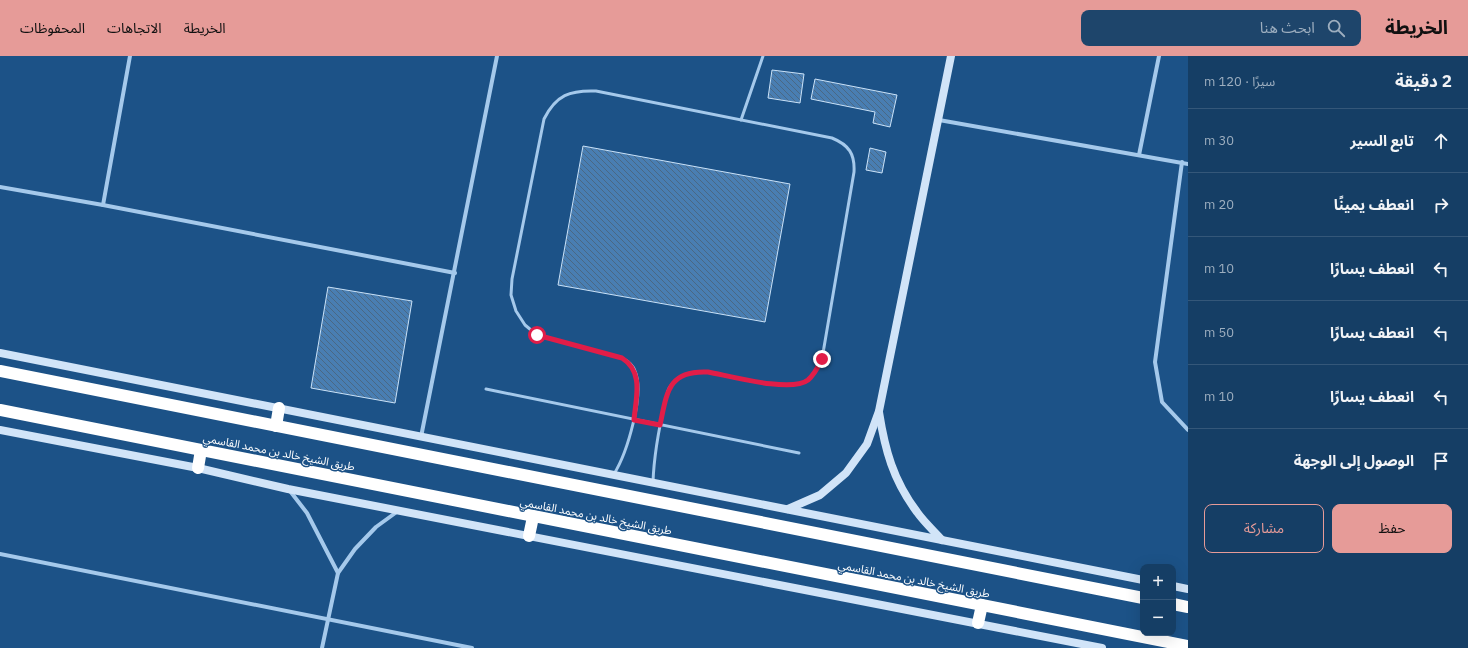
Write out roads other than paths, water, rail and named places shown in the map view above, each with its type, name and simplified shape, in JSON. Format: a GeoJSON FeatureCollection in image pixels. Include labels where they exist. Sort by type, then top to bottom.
{"type":"FeatureCollection","features":[{"type":"Feature","properties":{"kind":"highway"},"geometry":{"type":"LineString","coordinates":[[0,371],[1140,597]]}},
{"type":"Feature","properties":{"kind":"highway"},"geometry":{"type":"LineString","coordinates":[[276,426],[279,408]]}},
{"type":"Feature","properties":{"kind":"highway","name":"طريق الشيخ خالد بن محمد القاسمي"},"geometry":{"type":"LineString","coordinates":[[0,410],[1188,646]]}},
{"type":"Feature","properties":{"kind":"highway"},"geometry":{"type":"LineString","coordinates":[[198,468],[201,450]]}},
{"type":"Feature","properties":{"kind":"highway"},"geometry":{"type":"LineString","coordinates":[[529,536],[533,516]]}},
{"type":"Feature","properties":{"kind":"highway"},"geometry":{"type":"LineString","coordinates":[[978,623],[982,605]]}},
{"type":"Feature","properties":{"kind":"highway"},"geometry":{"type":"LineString","coordinates":[[1176,605],[1188,607]]}},
{"type":"Feature","properties":{"kind":"street"},"geometry":{"type":"LineString","coordinates":[[102,205],[130,56]]}},
{"type":"Feature","properties":{"kind":"street"},"geometry":{"type":"LineString","coordinates":[[421,437],[497,56]]}},
{"type":"Feature","properties":{"kind":"street"},"geometry":{"type":"LineString","coordinates":[[788,509],[820,495],[846,473],[867,444],[879,411],[951,56]]}},
{"type":"Feature","properties":{"kind":"street"},"geometry":{"type":"LineString","coordinates":[[1139,155],[1159,56]]}},
{"type":"Feature","properties":{"kind":"street"},"geometry":{"type":"LineString","coordinates":[[938,120],[1188,164]]}},
{"type":"Feature","properties":{"kind":"street"},"geometry":{"type":"LineString","coordinates":[[1182,162],[1155,362],[1162,402],[1188,430]]}},
{"type":"Feature","properties":{"kind":"street"},"geometry":{"type":"LineString","coordinates":[[0,187],[455,272]]}},
{"type":"Feature","properties":{"kind":"street"},"geometry":{"type":"LineString","coordinates":[[0,353],[1140,579]]}},
{"type":"Feature","properties":{"kind":"street"},"geometry":{"type":"LineString","coordinates":[[879,411],[884,447],[898,482],[917,513],[942,540]]}},
{"type":"Feature","properties":{"kind":"street"},"geometry":{"type":"LineString","coordinates":[[0,430],[198,468],[288,489],[1102,648]]}},
{"type":"Feature","properties":{"kind":"street"},"geometry":{"type":"LineString","coordinates":[[288,489],[307,513],[338,573]]}},
{"type":"Feature","properties":{"kind":"street"},"geometry":{"type":"LineString","coordinates":[[322,648],[338,573],[355,549],[371,532],[400,510]]}},
{"type":"Feature","properties":{"kind":"street"},"geometry":{"type":"LineString","coordinates":[[0,554],[328,618],[472,648]]}},
{"type":"Feature","properties":{"kind":"street"},"geometry":{"type":"LineString","coordinates":[[1176,587],[1188,589]]}},
{"type":"Feature","properties":{"kind":"lane"},"geometry":{"type":"LineString","coordinates":[[741,120],[763,56]]}},
{"type":"Feature","properties":{"kind":"lane"},"geometry":{"type":"LineString","coordinates":[[613,475],[626,450],[634,420],[637,378],[635,370],[630,363],[622,358],[537,335],[525,325],[516,311],[511,296],[512,279],[544,119],[550,108],[559,98],[571,92],[583,90],[596,91],[832,138],[843,142],[851,150],[854,161],[822,359],[816,371],[808,380],[796,385],[783,385],[697,371],[677,379],[669,387],[660,425],[654,464],[653,482]]}},
{"type":"Feature","properties":{"kind":"lane"},"geometry":{"type":"LineString","coordinates":[[486,389],[799,453]]}}]}
